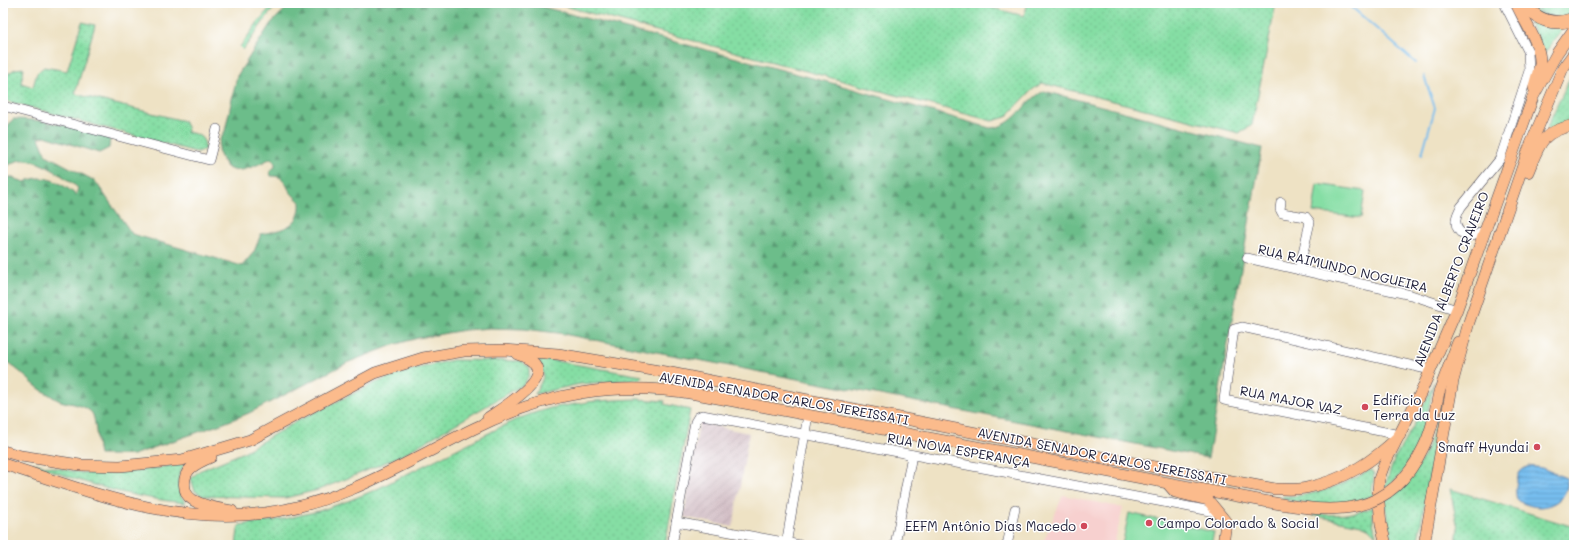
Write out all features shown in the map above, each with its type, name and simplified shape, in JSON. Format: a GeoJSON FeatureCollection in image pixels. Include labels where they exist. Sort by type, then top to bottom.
{"type":"FeatureCollection","features":[{"type":"Feature","properties":{"kind":"highway"},"geometry":{"type":"LineString","coordinates":[[1524,3],[1533,13],[1543,20],[1557,23],[1574,19]]}},
{"type":"Feature","properties":{"kind":"main road"},"geometry":{"type":"LineString","coordinates":[[1516,3],[1537,46],[1539,56],[1540,65],[1535,82],[1534,97]]}},
{"type":"Feature","properties":{"kind":"main road","name":"AVENIDA ALBERTO CRAVEIRO"},"geometry":{"type":"LineString","coordinates":[[1386,545],[1379,509],[1379,479],[1384,465],[1400,435],[1456,310],[1534,97],[1556,53],[1574,29]]}},
{"type":"Feature","properties":{"kind":"main road"},"geometry":{"type":"LineString","coordinates":[[1424,545],[1453,380],[1470,322],[1528,151],[1563,68],[1574,53]]}},
{"type":"Feature","properties":{"kind":"main road"},"geometry":{"type":"LineString","coordinates":[[1514,194],[1525,179],[1543,139],[1555,130],[1574,125]]}},
{"type":"Feature","properties":{"kind":"main road","name":"AVENIDA SENADOR CARLOS JEREISSATI"},"geometry":{"type":"LineString","coordinates":[[3,464],[146,508],[196,515],[245,514],[300,506],[349,492],[475,428],[524,408],[557,397],[611,388],[648,388],[674,391],[808,415],[1301,508],[1341,509],[1370,502],[1394,489],[1404,478],[1423,449],[1429,434],[1439,392],[1457,344],[1470,322]]}},
{"type":"Feature","properties":{"kind":"main road"},"geometry":{"type":"LineString","coordinates":[[475,428],[528,390],[536,379],[535,366],[532,361],[526,357],[504,350]]}},
{"type":"Feature","properties":{"kind":"main road","name":"AVENIDA SENADOR CARLOS JEREISSATI"},"geometry":{"type":"LineString","coordinates":[[3,451],[47,461],[80,465],[120,466],[182,460],[250,440],[375,373],[423,358],[464,351],[504,350],[558,354],[671,373],[1063,450],[1275,489],[1306,488],[1346,476],[1372,460],[1400,435]]}},
{"type":"Feature","properties":{"kind":"main road"},"geometry":{"type":"LineString","coordinates":[[245,514],[200,504],[192,500],[187,494],[184,482],[191,468],[198,463],[250,440]]}},
{"type":"Feature","properties":{"kind":"main road"},"geometry":{"type":"LineString","coordinates":[[1168,484],[1175,492],[1205,498],[1216,512],[1224,519],[1226,522],[1223,545]]}},
{"type":"Feature","properties":{"kind":"street"},"geometry":{"type":"LineString","coordinates":[[1487,228],[1479,235],[1470,236],[1460,232],[1455,224],[1457,213],[1461,207],[1500,158],[1528,71],[1528,51],[1504,3]]}},
{"type":"Feature","properties":{"kind":"street"},"geometry":{"type":"LineString","coordinates":[[3,106],[209,160],[217,129]]}},
{"type":"Feature","properties":{"kind":"street"},"geometry":{"type":"LineString","coordinates":[[1281,202],[1280,209],[1282,213],[1306,217],[1310,222],[1299,270]]}},
{"type":"Feature","properties":{"kind":"street","name":"RUA RAIMUNDO NOGUEIRA"},"geometry":{"type":"LineString","coordinates":[[1247,258],[1411,296],[1456,310]]}},
{"type":"Feature","properties":{"kind":"street","name":"RUA MAJOR VAZ"},"geometry":{"type":"LineString","coordinates":[[1400,435],[1224,400],[1233,332],[1236,328],[1242,327],[1430,370]]}},
{"type":"Feature","properties":{"kind":"street","name":"RUA NOVA ESPERANÇA"},"geometry":{"type":"LineString","coordinates":[[676,522],[695,422],[698,417],[702,415],[1216,512]]}},
{"type":"Feature","properties":{"kind":"street"},"geometry":{"type":"LineString","coordinates":[[786,544],[808,415]]}},
{"type":"Feature","properties":{"kind":"street"},"geometry":{"type":"LineString","coordinates":[[896,545],[912,455]]}},
{"type":"Feature","properties":{"kind":"street"},"geometry":{"type":"LineString","coordinates":[[1007,545],[1015,509]]}},
{"type":"Feature","properties":{"kind":"street"},"geometry":{"type":"LineString","coordinates":[[672,545],[676,522],[786,544],[800,545]]}},
{"type":"Feature","properties":{"kind":"shaded area"},"geometry":{"type":"Polygon","coordinates":[[[699,423],[749,433],[733,527],[684,517],[699,423]]]}},
{"type":"Feature","properties":{"kind":"shaded area","name":"EEFM Antônio Dias Macedo"},"geometry":{"type":"Polygon","coordinates":[[[1063,495],[1123,508],[1114,545],[1042,545],[1063,495]]]}},
{"type":"Feature","properties":{"kind":"green space"},"geometry":{"type":"Polygon","coordinates":[[[274,3],[279,3],[269,14],[243,50],[240,47],[274,3]]]}},
{"type":"Feature","properties":{"kind":"green space"},"geometry":{"type":"Polygon","coordinates":[[[292,3],[528,3],[839,85],[990,128],[999,127],[1013,119],[1030,101],[1044,91],[1262,148],[1208,458],[558,333],[524,329],[490,328],[465,330],[418,338],[393,345],[349,362],[249,413],[224,423],[133,455],[99,455],[93,416],[89,410],[75,404],[62,402],[44,392],[15,368],[3,361],[3,175],[25,182],[39,178],[52,180],[65,186],[76,195],[78,188],[51,169],[35,162],[20,160],[3,167],[3,133],[13,119],[25,119],[63,125],[110,139],[109,148],[99,153],[45,136],[39,138],[46,155],[95,181],[132,234],[242,266],[254,252],[261,234],[283,229],[289,226],[298,217],[300,210],[300,202],[290,192],[284,181],[281,178],[271,176],[270,171],[275,167],[275,162],[272,158],[250,168],[243,170],[232,170],[227,167],[218,151],[220,140],[225,131],[237,76],[271,23],[292,3]]]}},
{"type":"Feature","properties":{"kind":"green space"},"geometry":{"type":"Polygon","coordinates":[[[553,3],[973,3],[1024,16],[1028,3],[1276,3],[1252,125],[1239,133],[1042,83],[1032,90],[1006,117],[992,121],[553,3]]]}},
{"type":"Feature","properties":{"kind":"green space"},"geometry":{"type":"Polygon","coordinates":[[[1521,3],[1566,24],[1544,54],[1521,3]]]}},
{"type":"Feature","properties":{"kind":"green space"},"geometry":{"type":"Polygon","coordinates":[[[1529,3],[1574,3],[1574,13],[1562,17],[1550,16],[1529,3]]]}},
{"type":"Feature","properties":{"kind":"green space"},"geometry":{"type":"Polygon","coordinates":[[[82,22],[95,25],[75,94],[184,121],[188,129],[186,132],[200,136],[204,141],[205,149],[198,152],[192,151],[3,100],[3,88],[6,75],[15,69],[24,68],[21,83],[33,87],[37,73],[44,67],[67,71],[82,22]]]}},
{"type":"Feature","properties":{"kind":"green space"},"geometry":{"type":"Polygon","coordinates":[[[1574,69],[1574,122],[1549,130],[1547,127],[1574,69]]]}},
{"type":"Feature","properties":{"kind":"green space"},"geometry":{"type":"Polygon","coordinates":[[[1317,184],[1365,191],[1361,218],[1313,212],[1317,184]]]}},
{"type":"Feature","properties":{"kind":"green space"},"geometry":{"type":"Polygon","coordinates":[[[538,358],[642,376],[641,379],[580,384],[535,394],[543,377],[538,358]]]}},
{"type":"Feature","properties":{"kind":"green space"},"geometry":{"type":"Polygon","coordinates":[[[453,360],[521,361],[529,367],[529,375],[524,384],[404,454],[318,490],[285,498],[203,496],[195,491],[191,479],[199,471],[242,453],[299,420],[375,383],[407,371],[453,360]]]}},
{"type":"Feature","properties":{"kind":"green space"},"geometry":{"type":"Polygon","coordinates":[[[1434,382],[1420,441],[1414,455],[1406,468],[1396,479],[1384,488],[1395,458],[1419,416],[1434,382]]]}},
{"type":"Feature","properties":{"kind":"green space"},"geometry":{"type":"Polygon","coordinates":[[[1446,383],[1417,545],[1393,545],[1384,501],[1399,490],[1420,464],[1427,449],[1446,383]]]}},
{"type":"Feature","properties":{"kind":"green space"},"geometry":{"type":"Polygon","coordinates":[[[637,399],[665,401],[664,404],[690,410],[665,545],[236,545],[240,525],[284,519],[319,511],[348,501],[375,490],[515,420],[534,413],[551,408],[595,401],[637,399]]]}},
{"type":"Feature","properties":{"kind":"green space"},"geometry":{"type":"Polygon","coordinates":[[[32,463],[74,471],[110,473],[185,463],[178,478],[178,488],[186,503],[166,501],[108,489],[69,477],[32,463]]]}},
{"type":"Feature","properties":{"kind":"green space"},"geometry":{"type":"Polygon","coordinates":[[[1371,470],[1374,474],[1372,491],[1375,495],[1350,503],[1317,505],[1281,499],[1283,496],[1295,496],[1328,489],[1350,481],[1371,470]]]}},
{"type":"Feature","properties":{"kind":"green space"},"geometry":{"type":"Polygon","coordinates":[[[1450,489],[1574,527],[1574,545],[1456,545],[1458,528],[1450,489]]]}},
{"type":"Feature","properties":{"kind":"green space"},"geometry":{"type":"Polygon","coordinates":[[[1373,507],[1373,522],[1376,536],[1368,528],[1361,525],[1280,509],[1315,514],[1338,515],[1350,514],[1373,507]]]}},
{"type":"Feature","properties":{"kind":"green space","name":"Campo Colorado & Social"},"geometry":{"type":"Polygon","coordinates":[[[1129,513],[1214,532],[1211,545],[1122,545],[1129,513]]]}},
{"type":"Feature","properties":{"kind":"water"},"geometry":{"type":"Polygon","coordinates":[[[1528,466],[1542,468],[1566,478],[1567,489],[1561,498],[1551,505],[1540,507],[1518,501],[1516,491],[1517,478],[1521,471],[1528,466]]]}},
{"type":"Feature","properties":{"kind":"waterway"},"geometry":{"type":"LineString","coordinates":[[1347,3],[1416,63]]}},
{"type":"Feature","properties":{"kind":"waterway"},"geometry":{"type":"LineString","coordinates":[[1422,154],[1435,108],[1424,76]]}},
{"type":"Feature","properties":{"kind":"place","name":"Edifício Terra da Luz"},"geometry":{"type":"Point","coordinates":[1365,407]}},
{"type":"Feature","properties":{"kind":"place","name":"Smaff Hyundai"},"geometry":{"type":"Point","coordinates":[1537,447]}},
{"type":"Feature","properties":{"kind":"place","name":"Campo Colorado & Social"},"geometry":{"type":"Point","coordinates":[1149,523]}},
{"type":"Feature","properties":{"kind":"place","name":"EEFM Antônio Dias Macedo"},"geometry":{"type":"Point","coordinates":[1084,526]}}]}
